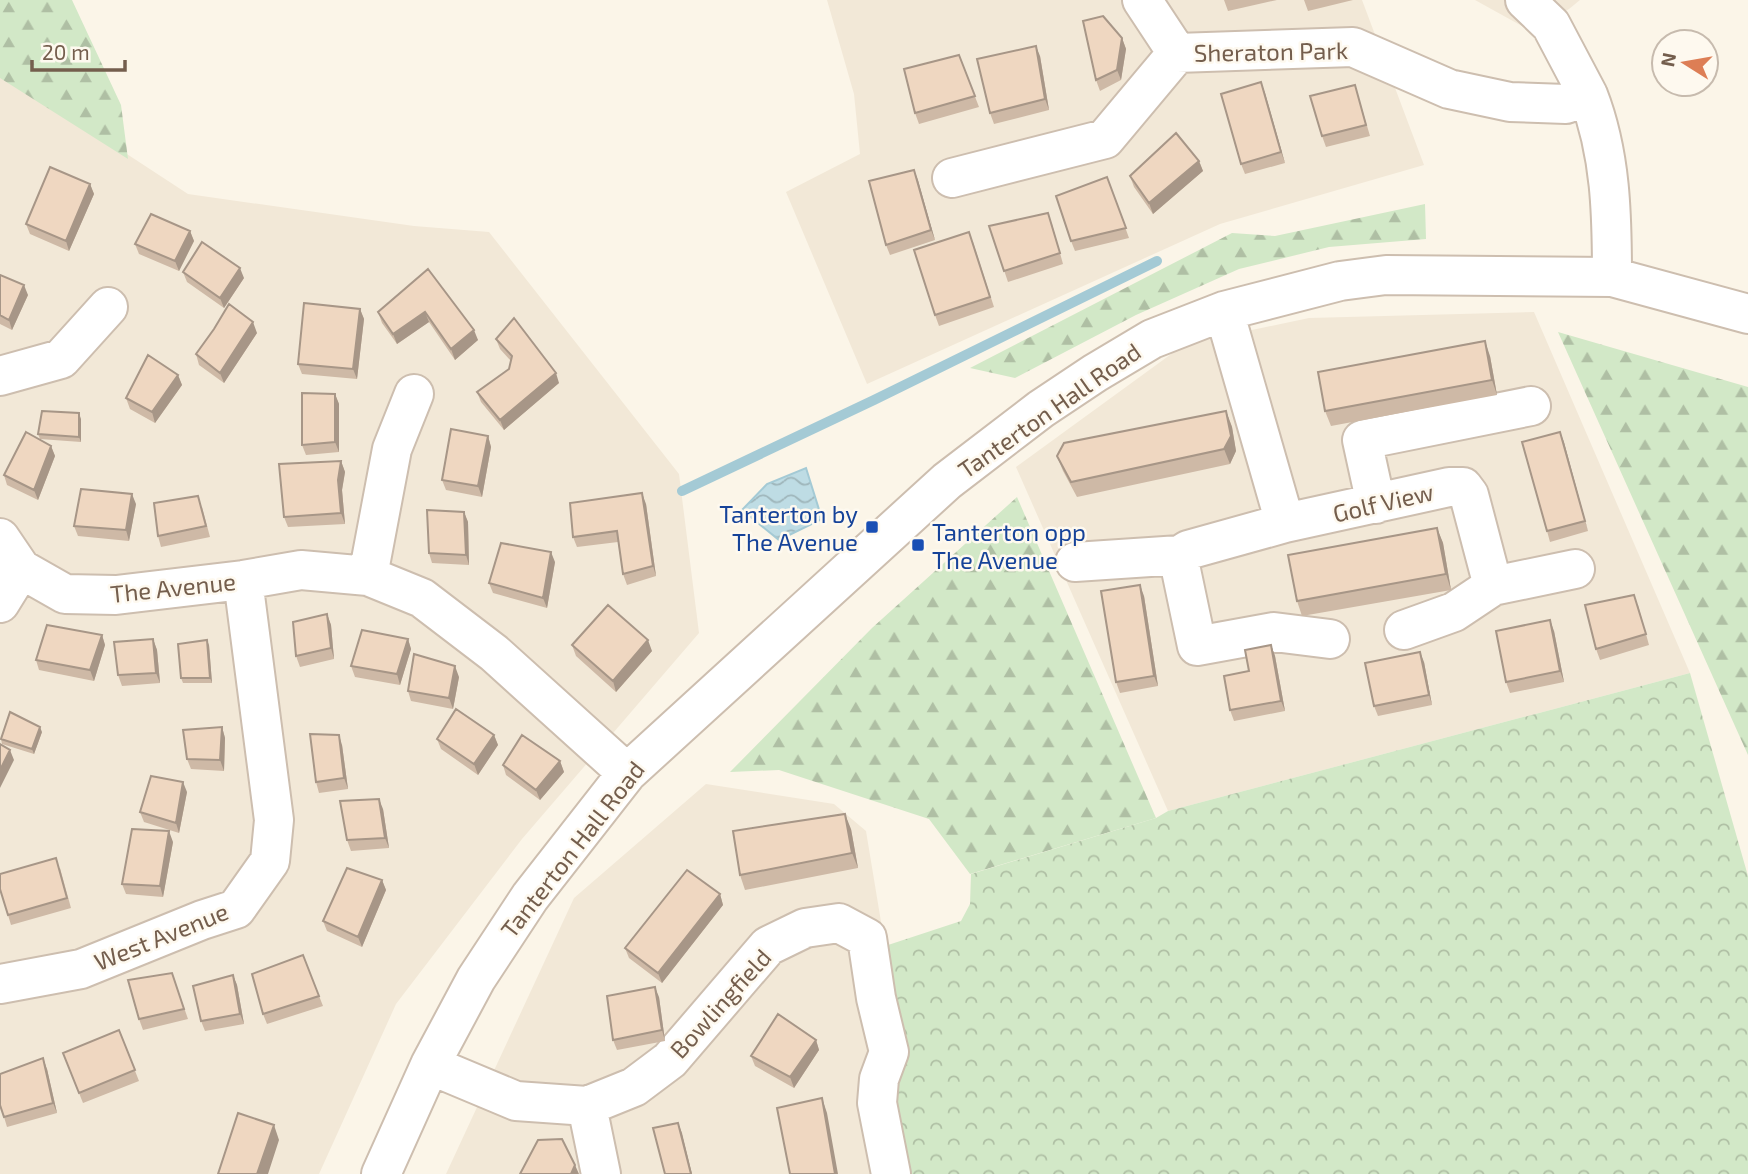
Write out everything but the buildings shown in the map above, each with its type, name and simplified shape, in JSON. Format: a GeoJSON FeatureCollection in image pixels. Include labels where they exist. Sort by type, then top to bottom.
{"type":"FeatureCollection","features":[{"type":"Feature","properties":{"kind":"street","name":"Sheraton Park"},"geometry":{"type":"LineString","coordinates":[[1142,0],[1177,52]]}},
{"type":"Feature","properties":{"kind":"street"},"geometry":{"type":"LineString","coordinates":[[1525,0],[1551,25],[1588,95],[1599,124],[1612,207],[1612,277]]}},
{"type":"Feature","properties":{"kind":"street","name":"Sheraton Park"},"geometry":{"type":"LineString","coordinates":[[951,178],[1105,139],[1177,52],[1353,47],[1449,89],[1510,102],[1566,104],[1588,95]]}},
{"type":"Feature","properties":{"kind":"street","name":"Tanterton Hall Road"},"geometry":{"type":"LineString","coordinates":[[380,1174],[430,1065],[476,979],[530,897],[627,773],[947,481],[985,450],[1063,395],[1152,339],[1224,311],[1340,281],[1387,275],[1612,277],[1748,314]]}},
{"type":"Feature","properties":{"kind":"street"},"geometry":{"type":"LineString","coordinates":[[0,376],[61,359],[108,307]]}},
{"type":"Feature","properties":{"kind":"street"},"geometry":{"type":"LineString","coordinates":[[1224,311],[1285,523]]}},
{"type":"Feature","properties":{"kind":"street"},"geometry":{"type":"LineString","coordinates":[[368,576],[391,449],[414,394]]}},
{"type":"Feature","properties":{"kind":"street"},"geometry":{"type":"LineString","coordinates":[[1376,504],[1362,440],[1531,406]]}},
{"type":"Feature","properties":{"kind":"street","name":"Golf View"},"geometry":{"type":"LineString","coordinates":[[1075,562],[1180,555],[1188,550],[1285,523],[1449,486],[1463,487],[1469,495],[1493,586]]}},
{"type":"Feature","properties":{"kind":"street"},"geometry":{"type":"LineString","coordinates":[[0,603],[10,554]]}},
{"type":"Feature","properties":{"kind":"street","name":"The Avenue"},"geometry":{"type":"LineString","coordinates":[[10,554],[65,594],[116,595],[243,580],[300,570],[368,576],[422,598],[494,653],[627,773]]}},
{"type":"Feature","properties":{"kind":"street"},"geometry":{"type":"LineString","coordinates":[[1180,555],[1197,646],[1274,632],[1331,639]]}},
{"type":"Feature","properties":{"kind":"street"},"geometry":{"type":"LineString","coordinates":[[1404,630],[1454,612],[1493,586],[1575,569]]}},
{"type":"Feature","properties":{"kind":"street","name":"West Avenue"},"geometry":{"type":"LineString","coordinates":[[0,984],[81,969],[236,909],[270,862],[274,820],[243,580]]}},
{"type":"Feature","properties":{"kind":"street","name":"Bowlingfield"},"geometry":{"type":"LineString","coordinates":[[430,1065],[516,1101],[587,1106],[634,1087],[670,1060],[768,946],[805,928],[839,923],[867,938],[876,998],[889,1052],[879,1079],[877,1103],[891,1174]]}},
{"type":"Feature","properties":{"kind":"street"},"geometry":{"type":"LineString","coordinates":[[587,1106],[601,1174]]}},
{"type":"Feature","properties":{"kind":"shaded area"},"geometry":{"type":"Polygon","coordinates":[[[827,0],[1362,0],[1424,165],[1220,224],[867,384],[786,192],[860,154],[854,94],[827,0]]]}},
{"type":"Feature","properties":{"kind":"shaded area"},"geometry":{"type":"Polygon","coordinates":[[[1475,0],[1580,0],[1531,31],[1475,0]]]}},
{"type":"Feature","properties":{"kind":"shaded area"},"geometry":{"type":"Polygon","coordinates":[[[0,71],[188,194],[414,226],[489,232],[679,474],[699,633],[522,839],[396,1004],[319,1174],[0,1174],[0,71]]]}},
{"type":"Feature","properties":{"kind":"shaded area"},"geometry":{"type":"Polygon","coordinates":[[[1534,312],[1690,673],[1168,811],[1016,467],[1185,344],[1309,318],[1534,312]]]}},
{"type":"Feature","properties":{"kind":"shaded area"},"geometry":{"type":"Polygon","coordinates":[[[706,784],[834,804],[866,831],[885,946],[904,1174],[446,1174],[574,898],[706,784]]]}},
{"type":"Feature","properties":{"kind":"green space"},"geometry":{"type":"Polygon","coordinates":[[[0,0],[72,0],[121,105],[128,159],[0,78],[0,0]]]}},
{"type":"Feature","properties":{"kind":"green space"},"geometry":{"type":"Polygon","coordinates":[[[1425,204],[1426,239],[1329,247],[1239,269],[1136,315],[1015,378],[970,368],[1232,233],[1275,236],[1425,204]]]}},
{"type":"Feature","properties":{"kind":"green space"},"geometry":{"type":"Polygon","coordinates":[[[1558,332],[1748,387],[1748,755],[1558,332]]]}},
{"type":"Feature","properties":{"kind":"green space"},"geometry":{"type":"Polygon","coordinates":[[[1017,497],[1156,818],[970,874],[929,819],[779,770],[730,772],[872,628],[1017,497]]]}},
{"type":"Feature","properties":{"kind":"green space"},"geometry":{"type":"Polygon","coordinates":[[[1690,673],[1748,876],[1748,1174],[904,1174],[885,1101],[885,946],[961,921],[970,904],[971,874],[1156,818],[1168,811],[1690,673]]]}},
{"type":"Feature","properties":{"kind":"water"},"geometry":{"type":"Polygon","coordinates":[[[806,468],[822,519],[779,540],[742,510],[767,484],[806,468]]]}},
{"type":"Feature","properties":{"kind":"waterway"},"geometry":{"type":"LineString","coordinates":[[682,491],[1157,261]]}},
{"type":"Feature","properties":{"kind":"place","name":"Tanterton by The Avenue"},"geometry":{"type":"Point","coordinates":[872,527]}},
{"type":"Feature","properties":{"kind":"place","name":"Tanterton opp The Avenue"},"geometry":{"type":"Point","coordinates":[918,545]}}]}
